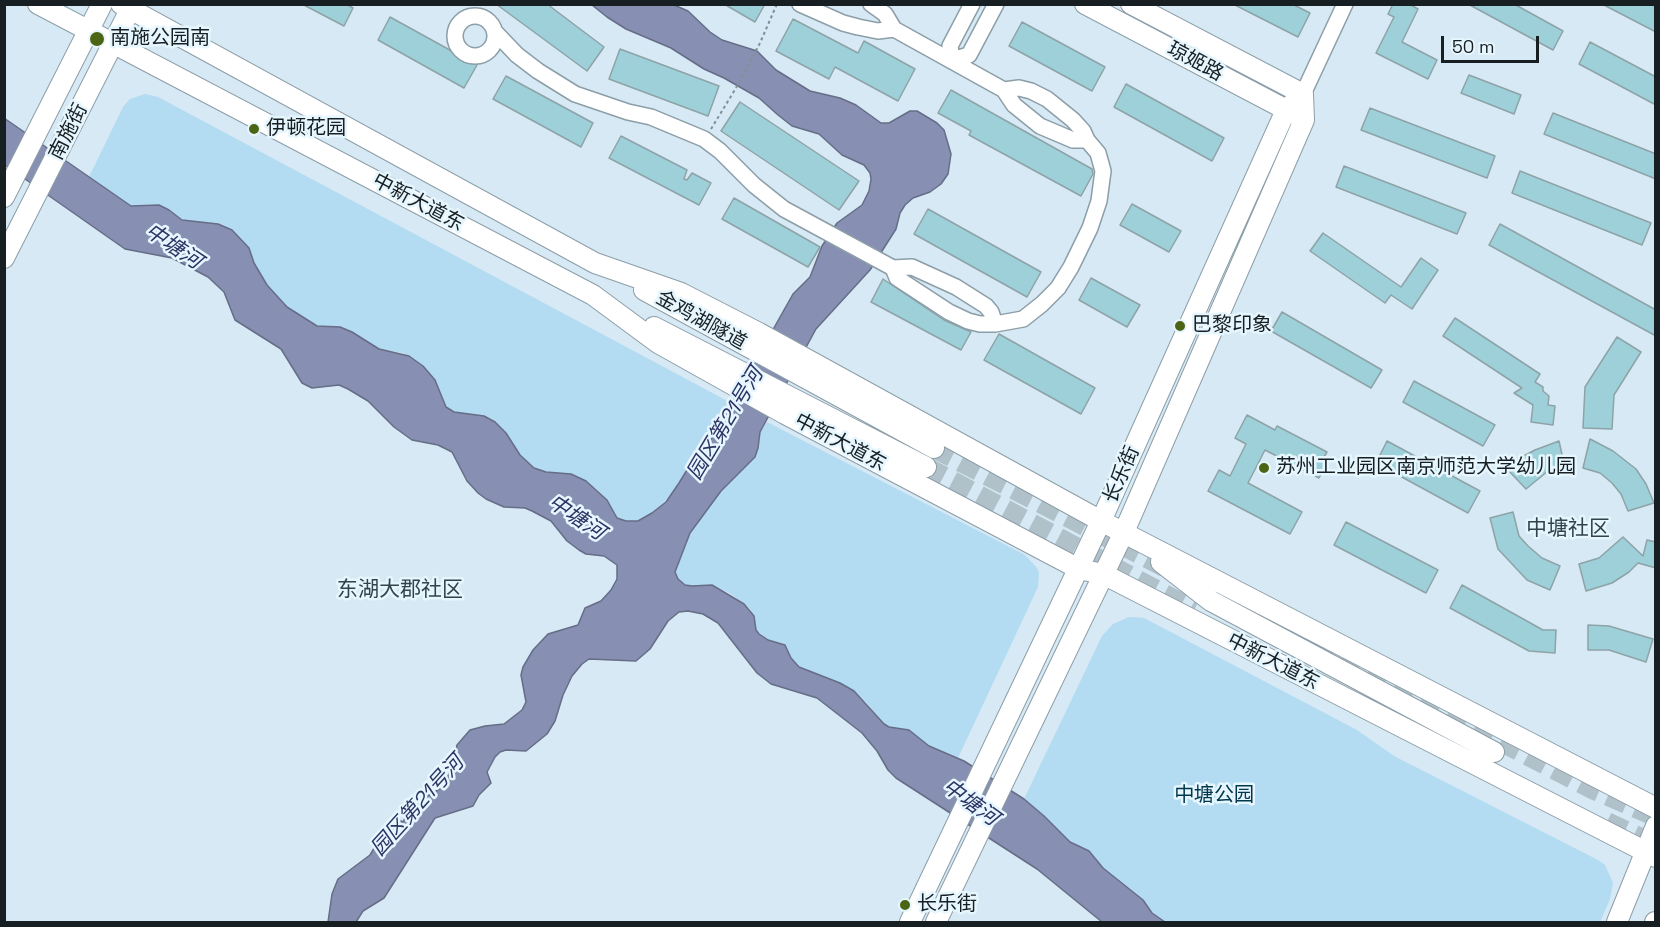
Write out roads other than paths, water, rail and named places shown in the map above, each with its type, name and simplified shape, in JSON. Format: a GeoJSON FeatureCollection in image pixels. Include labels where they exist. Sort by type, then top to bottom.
{"type":"FeatureCollection","features":[{"type":"Feature","properties":{"kind":"main road","name":"中新大道东"},"geometry":{"type":"LineString","coordinates":[[38,4],[593,295],[657,343],[785,414],[1079,568],[1103,574],[1650,855]]}},
{"type":"Feature","properties":{"kind":"main road","name":"南施街"},"geometry":{"type":"LineString","coordinates":[[4,197],[102,4]]}},
{"type":"Feature","properties":{"kind":"main road","name":"琼姬路"},"geometry":{"type":"LineString","coordinates":[[1085,4],[1304,120]]}},
{"type":"Feature","properties":{"kind":"main road","name":"琼姬路"},"geometry":{"type":"LineString","coordinates":[[1131,4],[1303,94]]}},
{"type":"Feature","properties":{"kind":"main road","name":"中新大道东"},"geometry":{"type":"LineString","coordinates":[[128,6],[595,263],[681,293],[759,333],[1101,521],[1656,808]]}},
{"type":"Feature","properties":{"kind":"main road","name":"南施街"},"geometry":{"type":"LineString","coordinates":[[4,258],[114,44],[128,6]]}},
{"type":"Feature","properties":{"kind":"main road","name":"长乐街"},"geometry":{"type":"LineString","coordinates":[[910,922],[1101,521],[1286,110],[1303,94]]}},
{"type":"Feature","properties":{"kind":"main road","name":"长乐街"},"geometry":{"type":"LineString","coordinates":[[936,922],[1124,532],[1304,120],[1303,94]]}},
{"type":"Feature","properties":{"kind":"main road","name":"金鸡湖隧道"},"geometry":{"type":"LineString","coordinates":[[595,263],[934,448]]}},
{"type":"Feature","properties":{"kind":"main road","name":"金鸡湖隧道"},"geometry":{"type":"LineString","coordinates":[[593,295],[926,467]]}},
{"type":"Feature","properties":{"kind":"main road"},"geometry":{"type":"LineString","coordinates":[[1124,532],[1211,601],[1494,752]]}},
{"type":"Feature","properties":{"kind":"main road"},"geometry":{"type":"LineString","coordinates":[[1617,922],[1650,855],[1656,826]]}},
{"type":"Feature","properties":{"kind":"street"},"geometry":{"type":"LineString","coordinates":[[478,4],[492,27],[517,55],[575,94],[651,117],[704,139],[777,203],[888,265],[912,267],[956,287],[986,306],[992,312],[995,324]]}},
{"type":"Feature","properties":{"kind":"street"},"geometry":{"type":"LineString","coordinates":[[800,4],[843,23],[858,27],[878,31],[894,29]]}},
{"type":"Feature","properties":{"kind":"street"},"geometry":{"type":"LineString","coordinates":[[872,4],[885,14],[894,29],[1004,90],[1014,105],[1040,126],[1073,140],[1087,140]]}},
{"type":"Feature","properties":{"kind":"street"},"geometry":{"type":"LineString","coordinates":[[952,60],[950,45],[972,4]]}},
{"type":"Feature","properties":{"kind":"street"},"geometry":{"type":"LineString","coordinates":[[952,60],[969,55],[996,4]]}},
{"type":"Feature","properties":{"kind":"street","name":"长乐街"},"geometry":{"type":"LineString","coordinates":[[1303,94],[1346,4]]}},
{"type":"Feature","properties":{"kind":"street"},"geometry":{"type":"LineString","coordinates":[[888,265],[897,278],[949,312],[968,321],[995,324],[1023,319],[1049,297],[1071,267],[1090,228],[1099,201],[1103,177],[1098,153],[1073,120],[1047,99],[1019,88],[1004,90]]}},
{"type":"Feature","properties":{"kind":"water"},"geometry":{"type":"Polygon","coordinates":[[[592,5],[674,5],[688,11],[722,40],[757,51],[776,70],[810,91],[840,98],[856,105],[881,123],[889,123],[910,111],[917,111],[944,130],[951,154],[948,174],[941,184],[930,192],[913,198],[905,205],[900,213],[896,229],[870,270],[816,329],[760,432],[755,457],[721,491],[690,533],[675,572],[678,579],[685,585],[712,585],[744,604],[754,616],[756,630],[759,634],[768,640],[785,645],[791,658],[799,667],[854,691],[884,724],[909,730],[929,746],[964,761],[1024,799],[1070,842],[1089,851],[1103,868],[1143,900],[1152,913],[1165,922],[1102,922],[1037,869],[896,778],[862,733],[817,698],[771,684],[757,673],[718,623],[703,614],[688,611],[679,612],[668,621],[650,649],[636,661],[589,659],[582,664],[572,676],[555,721],[547,734],[526,751],[506,750],[495,757],[487,772],[491,783],[479,795],[473,806],[435,818],[384,898],[363,911],[356,922],[328,922],[332,894],[338,879],[370,855],[393,817],[403,822],[408,812],[401,809],[441,788],[452,769],[457,745],[470,730],[504,724],[522,710],[526,702],[521,675],[533,650],[548,634],[578,625],[585,608],[601,601],[611,590],[617,579],[617,565],[604,556],[586,554],[579,550],[567,541],[551,521],[532,511],[525,508],[504,507],[486,499],[467,481],[452,452],[438,445],[412,440],[394,427],[368,401],[348,389],[339,385],[312,388],[302,383],[281,349],[235,320],[224,292],[208,277],[172,258],[125,249],[5,165],[4,118],[131,206],[159,205],[182,220],[218,224],[232,230],[249,248],[254,263],[267,285],[287,307],[317,326],[340,327],[379,349],[409,356],[423,366],[435,380],[446,407],[454,412],[484,416],[495,422],[506,433],[520,455],[534,468],[546,472],[571,474],[586,481],[607,500],[617,518],[638,521],[666,502],[698,452],[712,438],[793,294],[810,277],[822,246],[837,223],[862,205],[869,191],[871,179],[864,165],[842,155],[819,134],[792,126],[759,98],[704,69],[671,48],[626,29],[592,5]]]}},
{"type":"Feature","properties":{"kind":"tunnel"},"geometry":{"type":"LineString","coordinates":[[934,448],[1174,572]]}},
{"type":"Feature","properties":{"kind":"tunnel"},"geometry":{"type":"LineString","coordinates":[[926,467],[1194,610]]}},
{"type":"Feature","properties":{"kind":"tunnel"},"geometry":{"type":"LineString","coordinates":[[1288,631],[1592,789],[1652,815]]}},
{"type":"Feature","properties":{"kind":"tunnel"},"geometry":{"type":"LineString","coordinates":[[1607,822],[1656,845]]}},
{"type":"Feature","properties":{"kind":"place","name":"南施公园南"},"geometry":{"type":"Point","coordinates":[97,39]}},
{"type":"Feature","properties":{"kind":"place","name":"伊顿花园"},"geometry":{"type":"Point","coordinates":[254,129]}},
{"type":"Feature","properties":{"kind":"place","name":"巴黎印象"},"geometry":{"type":"Point","coordinates":[1180,326]}},
{"type":"Feature","properties":{"kind":"place","name":"苏州工业园区南京师范大学幼儿园"},"geometry":{"type":"Point","coordinates":[1264,468]}},
{"type":"Feature","properties":{"kind":"place","name":"长乐街"},"geometry":{"type":"Point","coordinates":[905,905]}},
{"type":"Feature","properties":{"kind":"district","name":"中塘社区"},"geometry":{"type":"Point","coordinates":[1568,529]}},
{"type":"Feature","properties":{"kind":"district","name":"东湖大郡社区"},"geometry":{"type":"Point","coordinates":[400,590]}},
{"type":"Feature","properties":{"kind":"water label","name":"中塘河"},"geometry":{"type":"Point","coordinates":[173,247]}},
{"type":"Feature","properties":{"kind":"water label","name":"园区第21号河"},"geometry":{"type":"Point","coordinates":[726,424]}},
{"type":"Feature","properties":{"kind":"water label","name":"中塘河"},"geometry":{"type":"Point","coordinates":[576,518]}},
{"type":"Feature","properties":{"kind":"water label","name":"中塘河"},"geometry":{"type":"Point","coordinates":[970,803]}},
{"type":"Feature","properties":{"kind":"water label","name":"园区第21号河"},"geometry":{"type":"Point","coordinates":[418,806]}},
{"type":"Feature","properties":{"kind":"park label","name":"中塘公园"},"geometry":{"type":"Point","coordinates":[1214,796]}}]}
